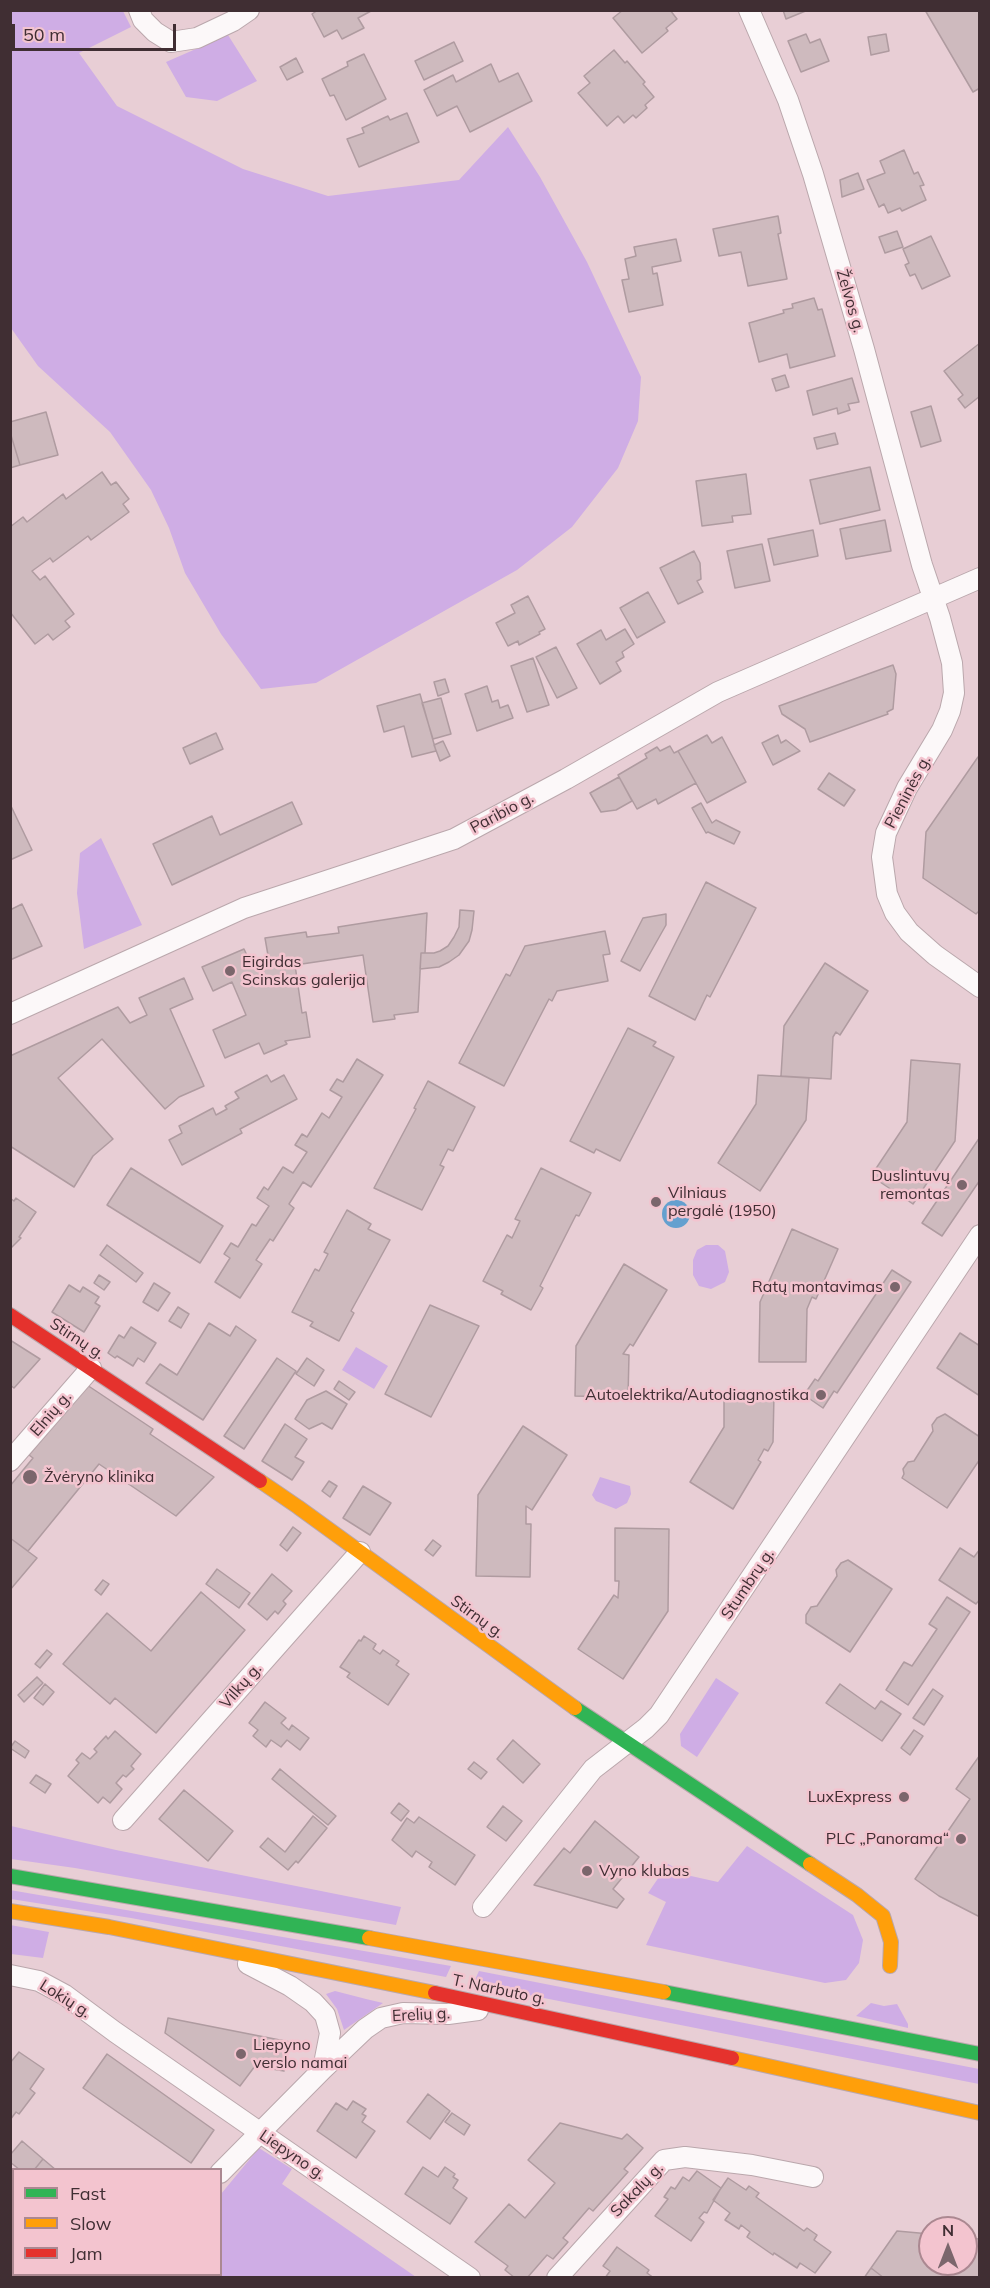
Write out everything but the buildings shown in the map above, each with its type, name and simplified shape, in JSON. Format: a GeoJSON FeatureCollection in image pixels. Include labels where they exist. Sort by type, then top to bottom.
{"type":"FeatureCollection","features":[{"type":"Feature","properties":{"kind":"main road","name":"Stirnų g."},"geometry":{"type":"LineString","coordinates":[[10,1315],[243,1469],[578,1711],[866,1902],[883,1916],[888,1929],[891,1942],[890,1965]]}},
{"type":"Feature","properties":{"kind":"main road","name":"T. Narbuto g."},"geometry":{"type":"LineString","coordinates":[[10,1876],[260,1918],[657,1990],[980,2054]]}},
{"type":"Feature","properties":{"kind":"main road","name":"T. Narbuto g."},"geometry":{"type":"LineString","coordinates":[[10,1911],[109,1927],[502,2007],[980,2113]]}},
{"type":"Feature","properties":{"kind":"street"},"geometry":{"type":"LineString","coordinates":[[139,10],[143,20],[155,32],[171,42],[197,38],[233,21],[249,10]]}},
{"type":"Feature","properties":{"kind":"street","name":"Želvos g."},"geometry":{"type":"LineString","coordinates":[[748,10],[788,100],[813,174],[864,349],[922,565],[934,599]]}},
{"type":"Feature","properties":{"kind":"street","name":"Paribio g."},"geometry":{"type":"LineString","coordinates":[[10,1014],[244,908],[454,839],[566,779],[718,692],[980,578]]}},
{"type":"Feature","properties":{"kind":"street","name":"Pieninės g."},"geometry":{"type":"LineString","coordinates":[[934,599],[952,663],[954,693],[942,730],[907,788],[886,833],[882,857],[883,876],[887,894],[909,932],[935,955],[980,987]]}},
{"type":"Feature","properties":{"kind":"street","name":"Stumbrų g."},"geometry":{"type":"LineString","coordinates":[[483,1907],[593,1769],[646,1728],[659,1715],[980,1235]]}},
{"type":"Feature","properties":{"kind":"street","name":"Elnių g."},"geometry":{"type":"LineString","coordinates":[[10,1461],[92,1368]]}},
{"type":"Feature","properties":{"kind":"street","name":"Vilkų g."},"geometry":{"type":"LineString","coordinates":[[123,1820],[360,1552]]}},
{"type":"Feature","properties":{"kind":"street"},"geometry":{"type":"LineString","coordinates":[[222,1950],[290,1986],[320,2008],[325,2015],[330,2033],[323,2069]]}},
{"type":"Feature","properties":{"kind":"street","name":"Lokių g."},"geometry":{"type":"LineString","coordinates":[[10,1976],[39,1981],[56,1990],[115,2032]]}},
{"type":"Feature","properties":{"kind":"street","name":"Erelių g."},"geometry":{"type":"LineString","coordinates":[[222,2170],[323,2069],[365,2029],[381,2018],[403,2013],[448,2014],[502,2007]]}},
{"type":"Feature","properties":{"kind":"street","name":"Liepyno g."},"geometry":{"type":"LineString","coordinates":[[115,2032],[470,2277]]}},
{"type":"Feature","properties":{"kind":"street","name":"Sakalų g."},"geometry":{"type":"LineString","coordinates":[[557,2277],[664,2160],[696,2158],[752,2165],[813,2177]]}},
{"type":"Feature","properties":{"kind":"shaded area"},"geometry":{"type":"Polygon","coordinates":[[[10,11],[123,11],[131,27],[79,53],[117,106],[243,169],[328,196],[459,180],[508,127],[540,177],[587,262],[641,377],[638,421],[618,468],[572,527],[517,570],[316,683],[261,689],[221,634],[185,573],[169,528],[151,490],[110,432],[38,366],[11,328],[10,11]]]}},
{"type":"Feature","properties":{"kind":"shaded area"},"geometry":{"type":"Polygon","coordinates":[[[228,35],[257,81],[217,101],[186,97],[166,62],[228,35]]]}},
{"type":"Feature","properties":{"kind":"shaded area"},"geometry":{"type":"Polygon","coordinates":[[[101,838],[142,925],[84,949],[77,893],[80,853],[101,838]]]}},
{"type":"Feature","properties":{"kind":"shaded area"},"geometry":{"type":"Polygon","coordinates":[[[706,1245],[718,1245],[725,1251],[729,1272],[725,1282],[711,1289],[699,1286],[693,1275],[693,1260],[697,1250],[706,1245]]]}},
{"type":"Feature","properties":{"kind":"shaded area"},"geometry":{"type":"Polygon","coordinates":[[[356,1347],[388,1366],[374,1389],[342,1370],[356,1347]]]}},
{"type":"Feature","properties":{"kind":"shaded area"},"geometry":{"type":"Polygon","coordinates":[[[600,1477],[630,1486],[631,1494],[627,1503],[616,1509],[596,1501],[592,1495],[600,1477]]]}},
{"type":"Feature","properties":{"kind":"shaded area"},"geometry":{"type":"Polygon","coordinates":[[[716,1678],[739,1693],[697,1757],[681,1746],[680,1734],[716,1678]]]}},
{"type":"Feature","properties":{"kind":"shaded area"},"geometry":{"type":"Polygon","coordinates":[[[11,1826],[116,1850],[401,1907],[396,1925],[75,1868],[11,1859],[11,1826]]]}},
{"type":"Feature","properties":{"kind":"shaded area"},"geometry":{"type":"Polygon","coordinates":[[[747,1846],[853,1915],[863,1940],[859,1963],[846,1980],[825,1983],[646,1945],[666,1902],[648,1893],[668,1864],[691,1876],[718,1882],[747,1846]]]}},
{"type":"Feature","properties":{"kind":"shaded area"},"geometry":{"type":"Polygon","coordinates":[[[10,1890],[451,1966],[446,1977],[131,1918],[11,1899],[10,1890]]]}},
{"type":"Feature","properties":{"kind":"shaded area"},"geometry":{"type":"Polygon","coordinates":[[[10,1925],[49,1932],[43,1958],[11,1954],[10,1925]]]}},
{"type":"Feature","properties":{"kind":"shaded area"},"geometry":{"type":"Polygon","coordinates":[[[479,1971],[979,2069],[979,2084],[473,1984],[479,1971]]]}},
{"type":"Feature","properties":{"kind":"shaded area"},"geometry":{"type":"Polygon","coordinates":[[[335,1991],[383,2003],[344,2030],[337,2009],[326,1994],[335,1991]]]}},
{"type":"Feature","properties":{"kind":"shaded area"},"geometry":{"type":"Polygon","coordinates":[[[871,2003],[884,2006],[897,2004],[908,2028],[856,2016],[871,2003]]]}},
{"type":"Feature","properties":{"kind":"shaded area"},"geometry":{"type":"Polygon","coordinates":[[[259,2148],[292,2169],[282,2184],[416,2277],[149,2278],[150,2276],[222,2276],[222,2193],[259,2148]]]}},
{"type":"Feature","properties":{"kind":"water"},"geometry":{"type":"Polygon","coordinates":[[[676,1200],[686,1204],[690,1214],[686,1224],[676,1228],[666,1224],[662,1214],[666,1204],[676,1200]]]}},
{"type":"Feature","properties":{"kind":"traffic: fast"},"geometry":{"type":"LineString","coordinates":[[575,1708],[810,1864]]}},
{"type":"Feature","properties":{"kind":"traffic: fast"},"geometry":{"type":"LineString","coordinates":[[10,1876],[369,1938]]}},
{"type":"Feature","properties":{"kind":"traffic: fast"},"geometry":{"type":"LineString","coordinates":[[664,1992],[980,2054]]}},
{"type":"Feature","properties":{"kind":"traffic: slow"},"geometry":{"type":"LineString","coordinates":[[260,1481],[575,1708]]}},
{"type":"Feature","properties":{"kind":"traffic: slow"},"geometry":{"type":"LineString","coordinates":[[810,1864],[857,1895],[883,1916],[891,1942],[890,1966]]}},
{"type":"Feature","properties":{"kind":"traffic: slow"},"geometry":{"type":"LineString","coordinates":[[10,1911],[109,1927],[435,1993]]}},
{"type":"Feature","properties":{"kind":"traffic: slow"},"geometry":{"type":"LineString","coordinates":[[369,1938],[664,1992]]}},
{"type":"Feature","properties":{"kind":"traffic: slow"},"geometry":{"type":"LineString","coordinates":[[732,2058],[980,2113]]}},
{"type":"Feature","properties":{"kind":"traffic: jam"},"geometry":{"type":"LineString","coordinates":[[10,1315],[260,1481]]}},
{"type":"Feature","properties":{"kind":"traffic: jam"},"geometry":{"type":"LineString","coordinates":[[435,1993],[732,2058]]}},
{"type":"Feature","properties":{"kind":"place","name":"Eigirdas Scinskas galerija"},"geometry":{"type":"Point","coordinates":[230,971]}},
{"type":"Feature","properties":{"kind":"place","name":"Duslintuvų remontas"},"geometry":{"type":"Point","coordinates":[962,1185]}},
{"type":"Feature","properties":{"kind":"place","name":"Vilniaus pergalė (1950)"},"geometry":{"type":"Point","coordinates":[656,1202]}},
{"type":"Feature","properties":{"kind":"place","name":"Ratų montavimas"},"geometry":{"type":"Point","coordinates":[895,1287]}},
{"type":"Feature","properties":{"kind":"place","name":"Autoelektrika/Autodiagnostika"},"geometry":{"type":"Point","coordinates":[821,1395]}},
{"type":"Feature","properties":{"kind":"place","name":"Žvėryno klinika"},"geometry":{"type":"Point","coordinates":[30,1477]}},
{"type":"Feature","properties":{"kind":"place","name":"LuxExpress"},"geometry":{"type":"Point","coordinates":[904,1797]}},
{"type":"Feature","properties":{"kind":"place","name":"PLC „Panorama“"},"geometry":{"type":"Point","coordinates":[961,1839]}},
{"type":"Feature","properties":{"kind":"place","name":"Vyno klubas"},"geometry":{"type":"Point","coordinates":[587,1871]}},
{"type":"Feature","properties":{"kind":"place","name":"Liepyno verslo namai"},"geometry":{"type":"Point","coordinates":[241,2054]}}]}
